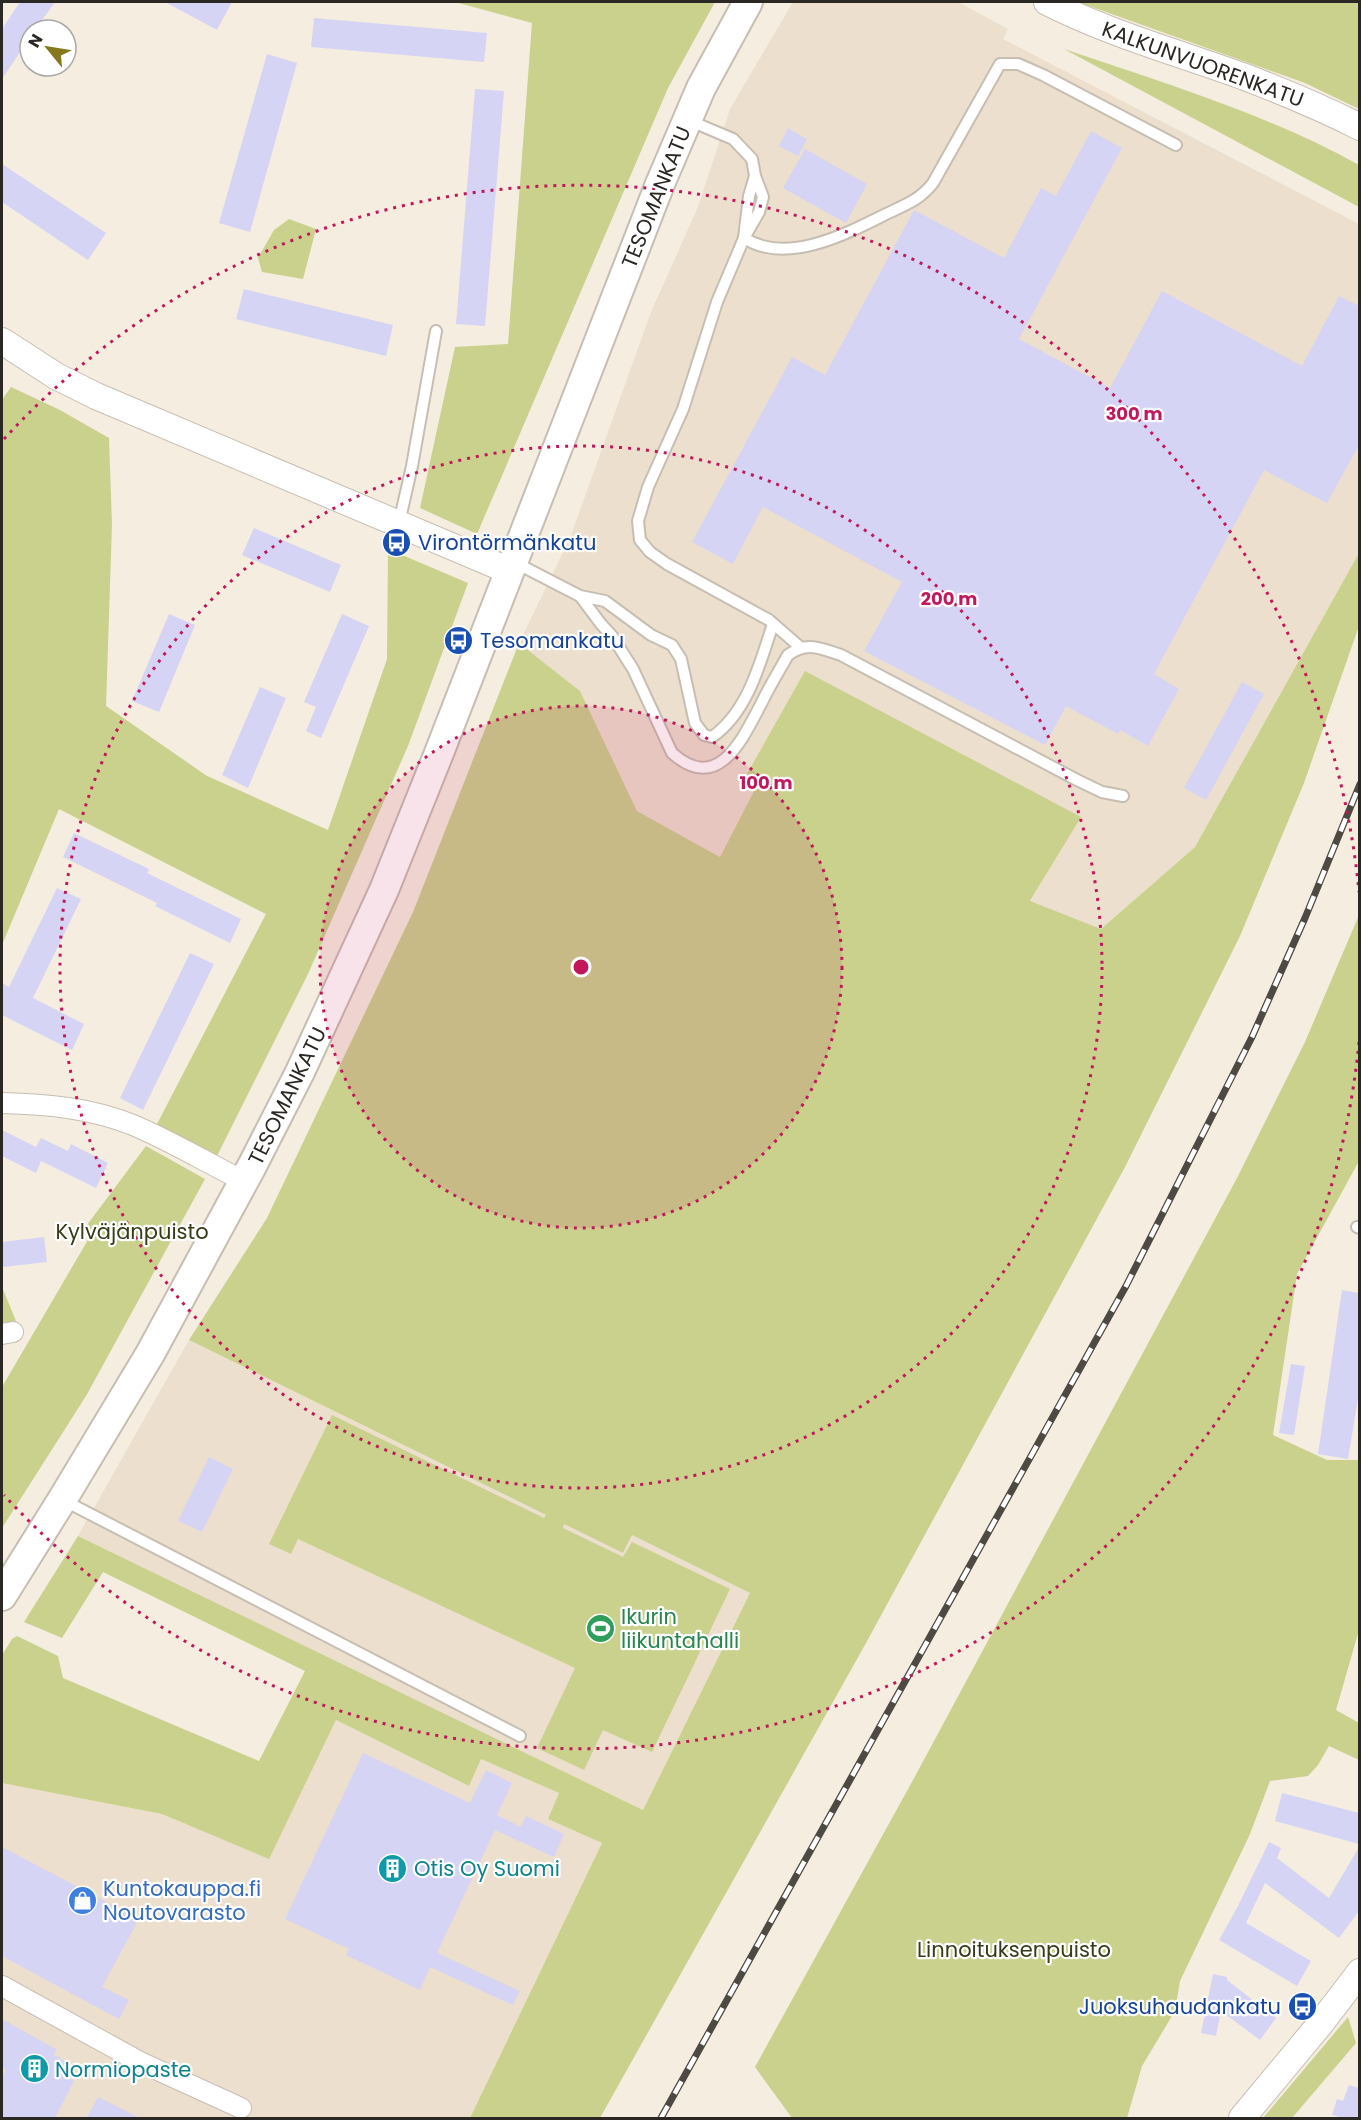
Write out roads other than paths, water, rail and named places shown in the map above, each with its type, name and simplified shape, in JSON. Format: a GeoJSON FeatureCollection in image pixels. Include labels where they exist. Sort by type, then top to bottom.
{"type":"FeatureCollection","features":[{"type":"Feature","properties":{"kind":"main road","name":"TESOMANKATU"},"geometry":{"type":"LineString","coordinates":[[2,1596],[150,1354],[300,1072],[384,890],[615,298],[701,88],[748,2]]}},
{"type":"Feature","properties":{"kind":"street","name":"KALKUNVUORENKATU"},"geometry":{"type":"LineString","coordinates":[[1047,2],[1087,21],[1266,86],[1328,111],[1359,127]]}},
{"type":"Feature","properties":{"kind":"street"},"geometry":{"type":"LineString","coordinates":[[2,341],[56,376],[96,396],[398,524],[512,566]]}},
{"type":"Feature","properties":{"kind":"street"},"geometry":{"type":"LineString","coordinates":[[2,1103],[78,1109],[132,1125],[244,1181]]}},
{"type":"Feature","properties":{"kind":"street"},"geometry":{"type":"LineString","coordinates":[[1242,2118],[1322,2023],[1359,1972]]}},
{"type":"Feature","properties":{"kind":"street"},"geometry":{"type":"LineString","coordinates":[[2,1986],[140,2062],[241,2108]]}},
{"type":"Feature","properties":{"kind":"lane"},"geometry":{"type":"LineString","coordinates":[[744,238],[758,247],[791,249],[840,237],[922,196],[933,183],[1000,64],[1018,64],[1043,75],[1176,145]]}},
{"type":"Feature","properties":{"kind":"lane"},"geometry":{"type":"LineString","coordinates":[[688,120],[733,139],[752,159],[755,176],[749,196],[744,238],[717,302],[683,409],[648,487],[638,521],[640,540],[650,552],[667,564],[773,624],[800,647]]}},
{"type":"Feature","properties":{"kind":"lane"},"geometry":{"type":"LineString","coordinates":[[398,524],[412,466],[436,332]]}},
{"type":"Feature","properties":{"kind":"lane"},"geometry":{"type":"LineString","coordinates":[[512,566],[580,596],[605,601],[651,635],[672,645],[681,659],[695,723],[705,735],[712,737],[723,729],[734,716],[747,692],[773,624]]}},
{"type":"Feature","properties":{"kind":"lane"},"geometry":{"type":"LineString","coordinates":[[580,596],[612,636],[633,669],[672,753],[683,763],[701,768],[718,764],[731,754],[788,655],[800,647],[818,648],[841,655],[1077,780],[1102,792],[1124,796]]}},
{"type":"Feature","properties":{"kind":"lane"},"geometry":{"type":"LineString","coordinates":[[62,1500],[520,1736]]}},
{"type":"Feature","properties":{"kind":"railway"},"geometry":{"type":"LineString","coordinates":[[661,2118],[1126,1286],[1252,1037],[1305,918],[1360,784]]}},
{"type":"Feature","properties":{"kind":"place","name":"Virontörmänkatu"},"geometry":{"type":"Point","coordinates":[397,542]}},
{"type":"Feature","properties":{"kind":"place","name":"Tesomankatu"},"geometry":{"type":"Point","coordinates":[459,640]}},
{"type":"Feature","properties":{"kind":"place","name":"Ikurin liikuntahalli"},"geometry":{"type":"Point","coordinates":[600,1628]}},
{"type":"Feature","properties":{"kind":"place","name":"Otis Oy Suomi"},"geometry":{"type":"Point","coordinates":[393,1868]}},
{"type":"Feature","properties":{"kind":"place","name":"Kuntokauppa.fi Noutovarasto"},"geometry":{"type":"Point","coordinates":[82,1900]}},
{"type":"Feature","properties":{"kind":"place","name":"Juoksuhaudankatu"},"geometry":{"type":"Point","coordinates":[1302,2006]}},
{"type":"Feature","properties":{"kind":"place","name":"Normiopaste"},"geometry":{"type":"Point","coordinates":[34,2069]}},
{"type":"Feature","properties":{"kind":"park label","name":"Kylväjänpuisto"},"geometry":{"type":"Point","coordinates":[132,1231]}},
{"type":"Feature","properties":{"kind":"park label","name":"Linnoituksenpuisto"},"geometry":{"type":"Point","coordinates":[1014,1949]}}]}
